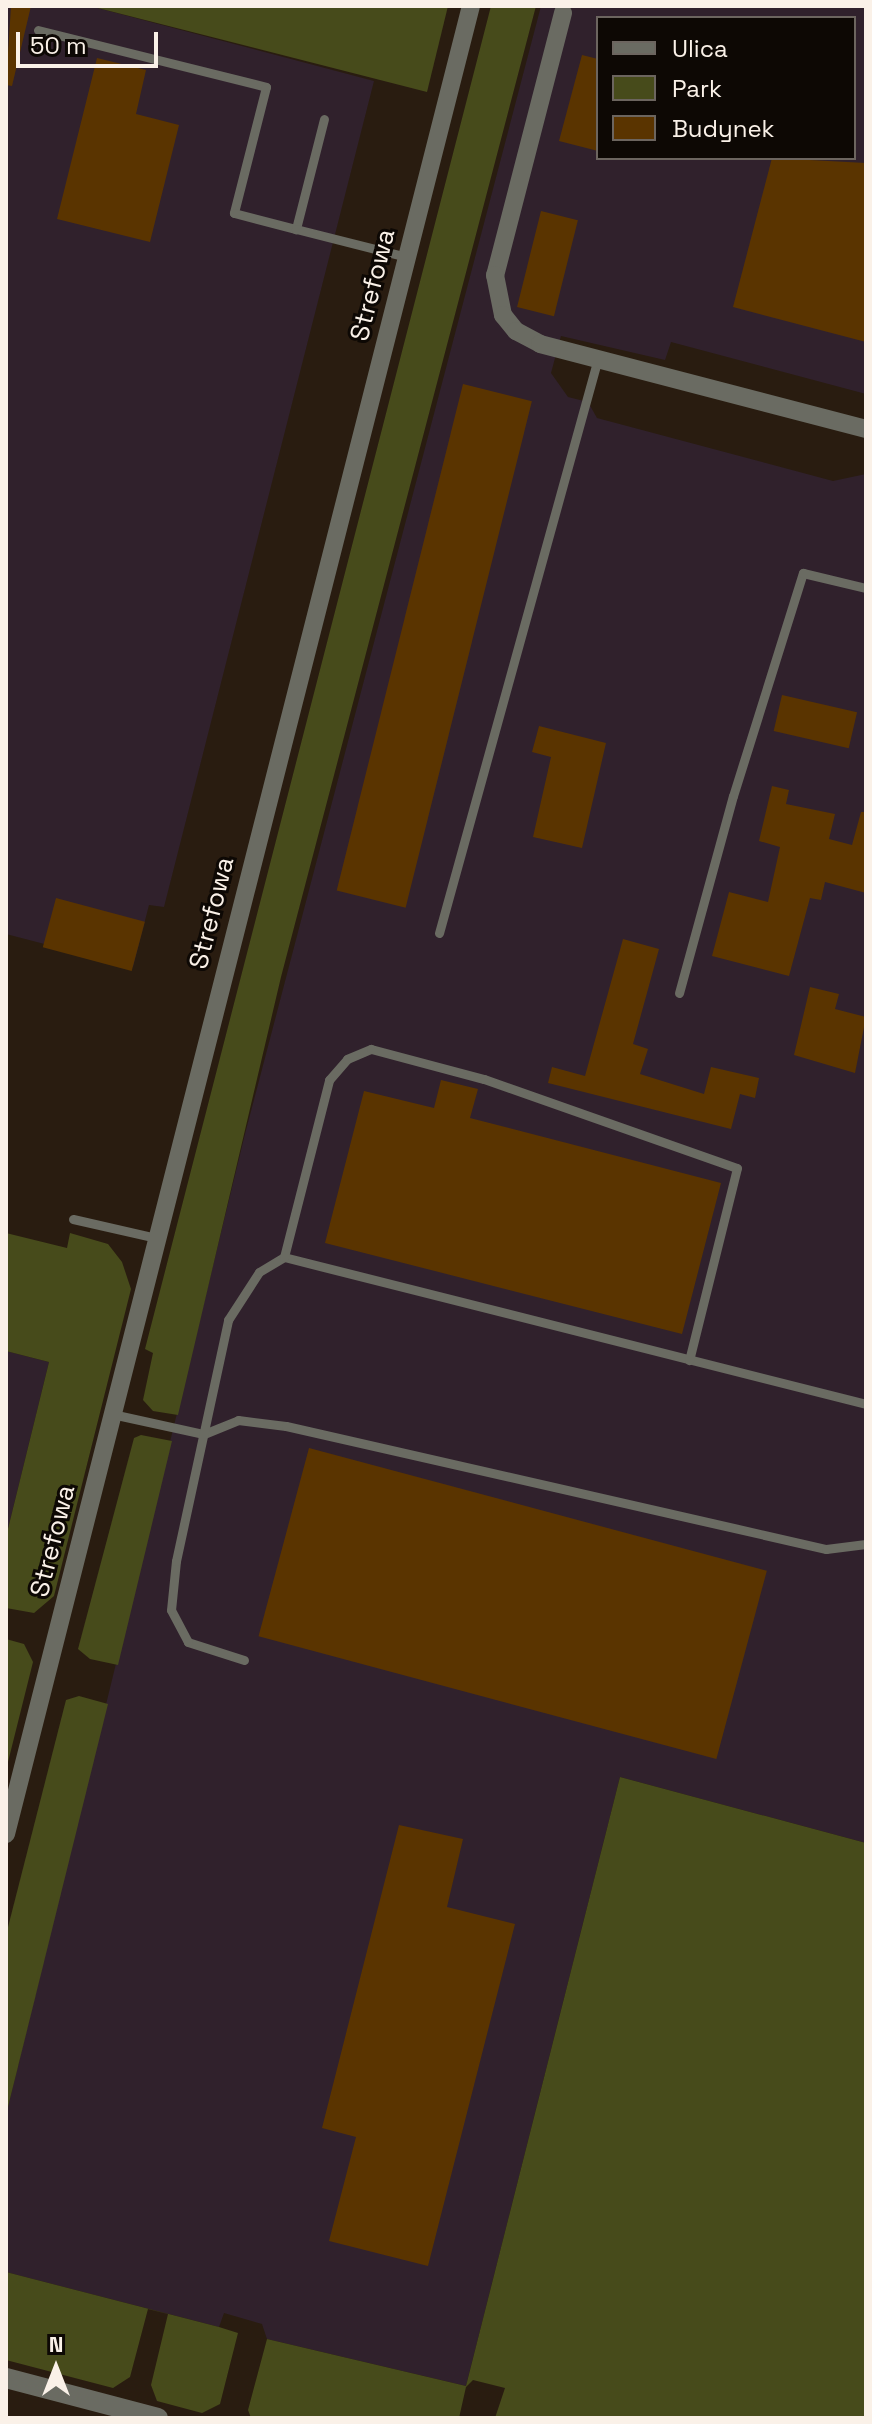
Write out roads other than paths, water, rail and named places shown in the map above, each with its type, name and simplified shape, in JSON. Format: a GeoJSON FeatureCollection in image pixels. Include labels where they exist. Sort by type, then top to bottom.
{"type":"FeatureCollection","features":[{"type":"Feature","properties":{"kind":"street","name":"Strefowa"},"geometry":{"type":"LineString","coordinates":[[6,1834],[471,6]]}},
{"type":"Feature","properties":{"kind":"street"},"geometry":{"type":"LineString","coordinates":[[563,13],[495,275],[503,315],[516,331],[540,344],[866,429]]}},
{"type":"Feature","properties":{"kind":"street"},"geometry":{"type":"LineString","coordinates":[[6,2378],[158,2418]]}},
{"type":"Feature","properties":{"kind":"lane"},"geometry":{"type":"LineString","coordinates":[[38,30],[266,87],[234,213],[407,257]]}},
{"type":"Feature","properties":{"kind":"lane"},"geometry":{"type":"LineString","coordinates":[[296,229],[324,119]]}},
{"type":"Feature","properties":{"kind":"lane"},"geometry":{"type":"LineString","coordinates":[[439,933],[598,358]]}},
{"type":"Feature","properties":{"kind":"lane"},"geometry":{"type":"LineString","coordinates":[[679,993],[733,796],[803,573],[866,588]]}},
{"type":"Feature","properties":{"kind":"lane"},"geometry":{"type":"LineString","coordinates":[[244,1660],[188,1642],[171,1610],[176,1561],[228,1320],[259,1272],[284,1257],[329,1080],[347,1059],[371,1049],[484,1079],[737,1168],[689,1360]]}},
{"type":"Feature","properties":{"kind":"lane"},"geometry":{"type":"LineString","coordinates":[[73,1219],[156,1238]]}},
{"type":"Feature","properties":{"kind":"lane"},"geometry":{"type":"LineString","coordinates":[[284,1257],[866,1404]]}},
{"type":"Feature","properties":{"kind":"lane"},"geometry":{"type":"LineString","coordinates":[[112,1414],[204,1434],[238,1420],[286,1426],[826,1549],[866,1544]]}}]}
